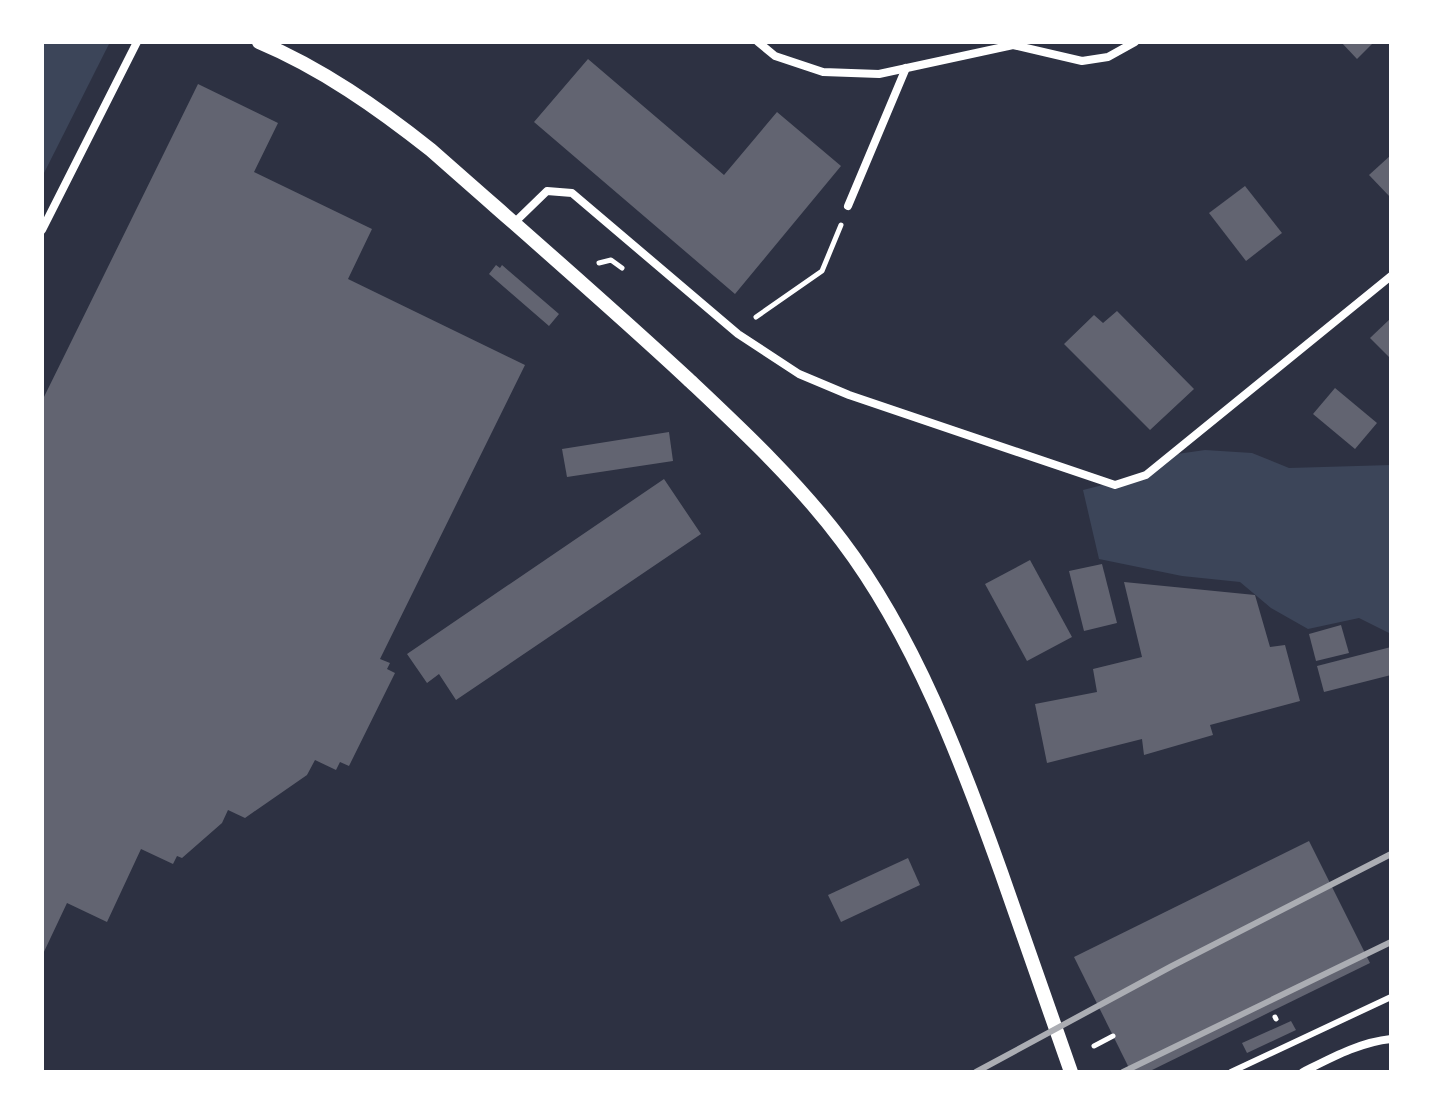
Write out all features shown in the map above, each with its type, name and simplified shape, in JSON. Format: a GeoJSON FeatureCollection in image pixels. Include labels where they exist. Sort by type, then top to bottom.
{"type":"FeatureCollection","features":[{"type":"Feature","properties":{"kind":"street"},"geometry":{"type":"LineString","coordinates":[[42,230],[137,42]]}},
{"type":"Feature","properties":{"kind":"street"},"geometry":{"type":"LineString","coordinates":[[259,42],[344,87],[431,150],[660,353],[755,442],[800,489],[843,543],[879,596],[920,671],[971,789],[1071,1072]]}},
{"type":"Feature","properties":{"kind":"street"},"geometry":{"type":"LineString","coordinates":[[758,42],[775,56],[823,72],[879,74],[1013,45],[1082,61],[1108,57],[1135,42]]}},
{"type":"Feature","properties":{"kind":"street"},"geometry":{"type":"LineString","coordinates":[[848,206],[906,68]]}},
{"type":"Feature","properties":{"kind":"street"},"geometry":{"type":"LineString","coordinates":[[514,223],[547,191],[572,193],[738,334],[799,374],[849,395],[1115,485],[1146,475],[1391,276]]}},
{"type":"Feature","properties":{"kind":"street"},"geometry":{"type":"LineString","coordinates":[[1303,1072],[1345,1051],[1391,1039]]}},
{"type":"Feature","properties":{"kind":"lane"},"geometry":{"type":"LineString","coordinates":[[1231,1072],[1391,997]]}},
{"type":"Feature","properties":{"kind":"path"},"geometry":{"type":"LineString","coordinates":[[756,317],[822,271],[848,206]]}},
{"type":"Feature","properties":{"kind":"path"},"geometry":{"type":"LineString","coordinates":[[598,263],[611,260]]}},
{"type":"Feature","properties":{"kind":"path"},"geometry":{"type":"LineString","coordinates":[[1094,1046],[1113,1036]]}},
{"type":"Feature","properties":{"kind":"shaded area"},"geometry":{"type":"Polygon","coordinates":[[[42,42],[110,42],[42,177],[42,42]]]}},
{"type":"Feature","properties":{"kind":"shaded area"},"geometry":{"type":"Polygon","coordinates":[[[1205,450],[1252,453],[1289,468],[1391,465],[1391,634],[1359,618],[1308,629],[1271,608],[1240,582],[1182,576],[1099,559],[1083,490],[1134,477],[1177,454],[1205,450]]]}},
{"type":"Feature","properties":{"kind":"building"},"geometry":{"type":"Polygon","coordinates":[[[1341,42],[1374,42],[1357,59],[1341,42]]]}},
{"type":"Feature","properties":{"kind":"building"},"geometry":{"type":"Polygon","coordinates":[[[588,59],[724,175],[777,112],[841,166],[735,294],[534,122],[588,59]]]}},
{"type":"Feature","properties":{"kind":"building"},"geometry":{"type":"Polygon","coordinates":[[[198,84],[278,123],[254,172],[372,229],[348,279],[525,365],[380,659],[390,663],[387,669],[395,673],[349,766],[340,762],[336,770],[315,760],[307,775],[245,818],[228,810],[222,823],[182,858],[177,856],[173,864],[141,849],[107,922],[67,903],[42,956],[42,401],[198,84]]]}},
{"type":"Feature","properties":{"kind":"building"},"geometry":{"type":"Polygon","coordinates":[[[1391,155],[1391,198],[1369,175],[1391,155]]]}},
{"type":"Feature","properties":{"kind":"building"},"geometry":{"type":"Polygon","coordinates":[[[1245,186],[1282,233],[1246,261],[1209,213],[1245,186]]]}},
{"type":"Feature","properties":{"kind":"building"},"geometry":{"type":"Polygon","coordinates":[[[496,265],[500,268],[502,265],[559,314],[549,326],[489,274],[496,265]]]}},
{"type":"Feature","properties":{"kind":"building"},"geometry":{"type":"Polygon","coordinates":[[[1117,311],[1194,389],[1150,430],[1064,344],[1094,315],[1103,323],[1117,311]]]}},
{"type":"Feature","properties":{"kind":"building"},"geometry":{"type":"Polygon","coordinates":[[[1391,318],[1391,359],[1370,338],[1391,318]]]}},
{"type":"Feature","properties":{"kind":"building"},"geometry":{"type":"Polygon","coordinates":[[[1335,388],[1377,423],[1355,449],[1313,414],[1335,388]]]}},
{"type":"Feature","properties":{"kind":"building"},"geometry":{"type":"Polygon","coordinates":[[[669,432],[673,461],[567,477],[562,449],[669,432]]]}},
{"type":"Feature","properties":{"kind":"building"},"geometry":{"type":"Polygon","coordinates":[[[664,479],[701,534],[456,700],[439,674],[427,683],[407,654],[664,479]]]}},
{"type":"Feature","properties":{"kind":"building"},"geometry":{"type":"Polygon","coordinates":[[[1030,560],[1072,637],[1027,661],[985,584],[1030,560]]]}},
{"type":"Feature","properties":{"kind":"building"},"geometry":{"type":"Polygon","coordinates":[[[1102,564],[1117,623],[1084,631],[1069,571],[1102,564]]]}},
{"type":"Feature","properties":{"kind":"building"},"geometry":{"type":"Polygon","coordinates":[[[1124,582],[1255,595],[1270,647],[1285,645],[1300,701],[1210,725],[1213,735],[1144,755],[1142,739],[1047,763],[1035,704],[1097,692],[1093,669],[1142,657],[1124,582]]]}},
{"type":"Feature","properties":{"kind":"building"},"geometry":{"type":"Polygon","coordinates":[[[1341,625],[1349,653],[1316,661],[1309,634],[1341,625]]]}},
{"type":"Feature","properties":{"kind":"building"},"geometry":{"type":"Polygon","coordinates":[[[1391,647],[1391,675],[1324,692],[1317,666],[1391,647]]]}},
{"type":"Feature","properties":{"kind":"building"},"geometry":{"type":"Polygon","coordinates":[[[1309,841],[1370,963],[1148,1072],[1131,1072],[1074,957],[1309,841]]]}},
{"type":"Feature","properties":{"kind":"building"},"geometry":{"type":"Polygon","coordinates":[[[908,858],[920,885],[841,922],[828,895],[908,858]]]}},
{"type":"Feature","properties":{"kind":"building"},"geometry":{"type":"Polygon","coordinates":[[[1291,1021],[1296,1030],[1247,1053],[1242,1043],[1291,1021]]]}},
{"type":"Feature","properties":{"kind":"railway"},"geometry":{"type":"LineString","coordinates":[[976,1072],[1172,966],[1391,854]]}},
{"type":"Feature","properties":{"kind":"railway"},"geometry":{"type":"LineString","coordinates":[[1123,1072],[1391,942]]}}]}
